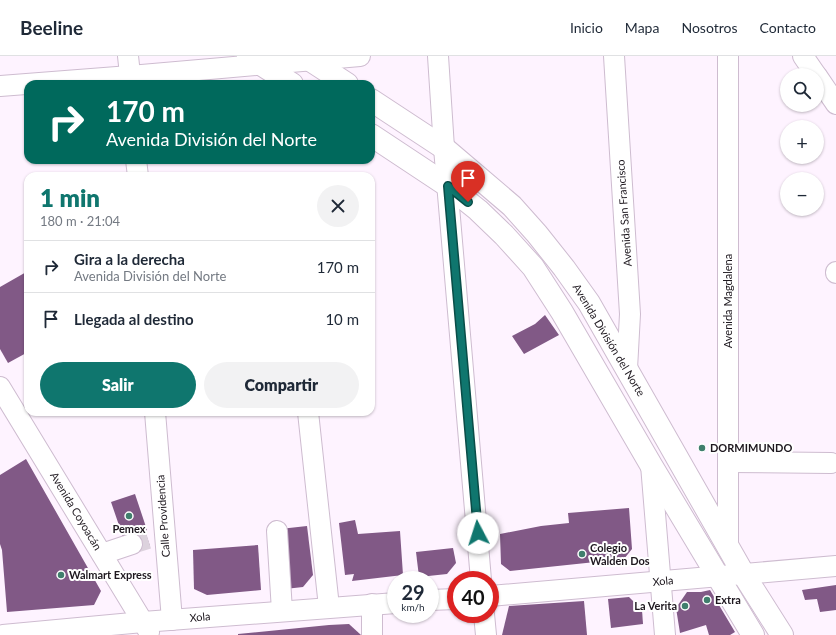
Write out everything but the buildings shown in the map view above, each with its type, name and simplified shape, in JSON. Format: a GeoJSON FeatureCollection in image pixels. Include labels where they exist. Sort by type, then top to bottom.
{"type":"FeatureCollection","features":[{"type":"Feature","properties":{"kind":"main road"},"geometry":{"type":"LineString","coordinates":[[307,58],[341,80]]}},
{"type":"Feature","properties":{"kind":"main road"},"geometry":{"type":"LineString","coordinates":[[260,59],[287,80]]}},
{"type":"Feature","properties":{"kind":"main road","name":"Avenida División del Norte"},"geometry":{"type":"LineString","coordinates":[[375,103],[444,148],[512,206],[564,268],[588,303],[744,575],[782,635]]}},
{"type":"Feature","properties":{"kind":"main road"},"geometry":{"type":"LineString","coordinates":[[375,138],[448,186],[478,210],[504,235],[533,267],[562,312],[651,465],[753,635]]}},
{"type":"Feature","properties":{"kind":"street"},"geometry":{"type":"LineString","coordinates":[[128,56],[130,80],[260,59],[360,56]]}},
{"type":"Feature","properties":{"kind":"street"},"geometry":{"type":"LineString","coordinates":[[438,56],[444,148],[481,571]]}},
{"type":"Feature","properties":{"kind":"street","name":"Avenida San Francisco"},"geometry":{"type":"LineString","coordinates":[[614,56],[630,314],[627,369]]}},
{"type":"Feature","properties":{"kind":"street","name":"Avenida Magdalena"},"geometry":{"type":"LineString","coordinates":[[728,56],[728,546]]}},
{"type":"Feature","properties":{"kind":"street"},"geometry":{"type":"LineString","coordinates":[[803,56],[811,68]]}},
{"type":"Feature","properties":{"kind":"street"},"geometry":{"type":"LineString","coordinates":[[0,86],[24,85]]}},
{"type":"Feature","properties":{"kind":"street"},"geometry":{"type":"LineString","coordinates":[[824,86],[836,104]]}},
{"type":"Feature","properties":{"kind":"street","name":"Avenida Coyoacán"},"geometry":{"type":"LineString","coordinates":[[0,387],[147,628]]}},
{"type":"Feature","properties":{"kind":"street","name":"Calle Providencia"},"geometry":{"type":"LineString","coordinates":[[155,416],[148,539],[172,620]]}},
{"type":"Feature","properties":{"kind":"street"},"geometry":{"type":"LineString","coordinates":[[308,416],[329,607]]}},
{"type":"Feature","properties":{"kind":"street"},"geometry":{"type":"LineString","coordinates":[[728,462],[831,463]]}},
{"type":"Feature","properties":{"kind":"street"},"geometry":{"type":"LineString","coordinates":[[651,465],[665,635]]}},
{"type":"Feature","properties":{"kind":"street"},"geometry":{"type":"LineString","coordinates":[[277,531],[282,611]]}},
{"type":"Feature","properties":{"kind":"street"},"geometry":{"type":"LineString","coordinates":[[102,554],[148,539]]}},
{"type":"Feature","properties":{"kind":"street","name":"Xola"},"geometry":{"type":"LineString","coordinates":[[499,595],[836,566]]}},
{"type":"Feature","properties":{"kind":"street","name":"Xola"},"geometry":{"type":"LineString","coordinates":[[3,635],[147,628],[172,620],[387,603]]}},
{"type":"Feature","properties":{"kind":"street"},"geometry":{"type":"LineString","coordinates":[[372,604],[372,635]]}},
{"type":"Feature","properties":{"kind":"street"},"geometry":{"type":"LineString","coordinates":[[485,623],[486,635]]}},
{"type":"Feature","properties":{"kind":"tunnel"},"geometry":{"type":"LineString","coordinates":[[132,544],[148,539]]}},
{"type":"Feature","properties":{"kind":"place","name":"DORMIMUNDO"},"geometry":{"type":"Point","coordinates":[702,448]}},
{"type":"Feature","properties":{"kind":"place","name":"Pemex"},"geometry":{"type":"Point","coordinates":[129,516]}},
{"type":"Feature","properties":{"kind":"place","name":"Colegio Walden Dos"},"geometry":{"type":"Point","coordinates":[582,554]}},
{"type":"Feature","properties":{"kind":"place","name":"Walmart Express"},"geometry":{"type":"Point","coordinates":[61,575]}},
{"type":"Feature","properties":{"kind":"place","name":"Extra"},"geometry":{"type":"Point","coordinates":[707,600]}},
{"type":"Feature","properties":{"kind":"place","name":"La Verita"},"geometry":{"type":"Point","coordinates":[685,606]}},
{"type":"Feature","properties":{"kind":"route"},"geometry":{"type":"LineString","coordinates":[[468,202],[448,186],[478,533]]}}]}
